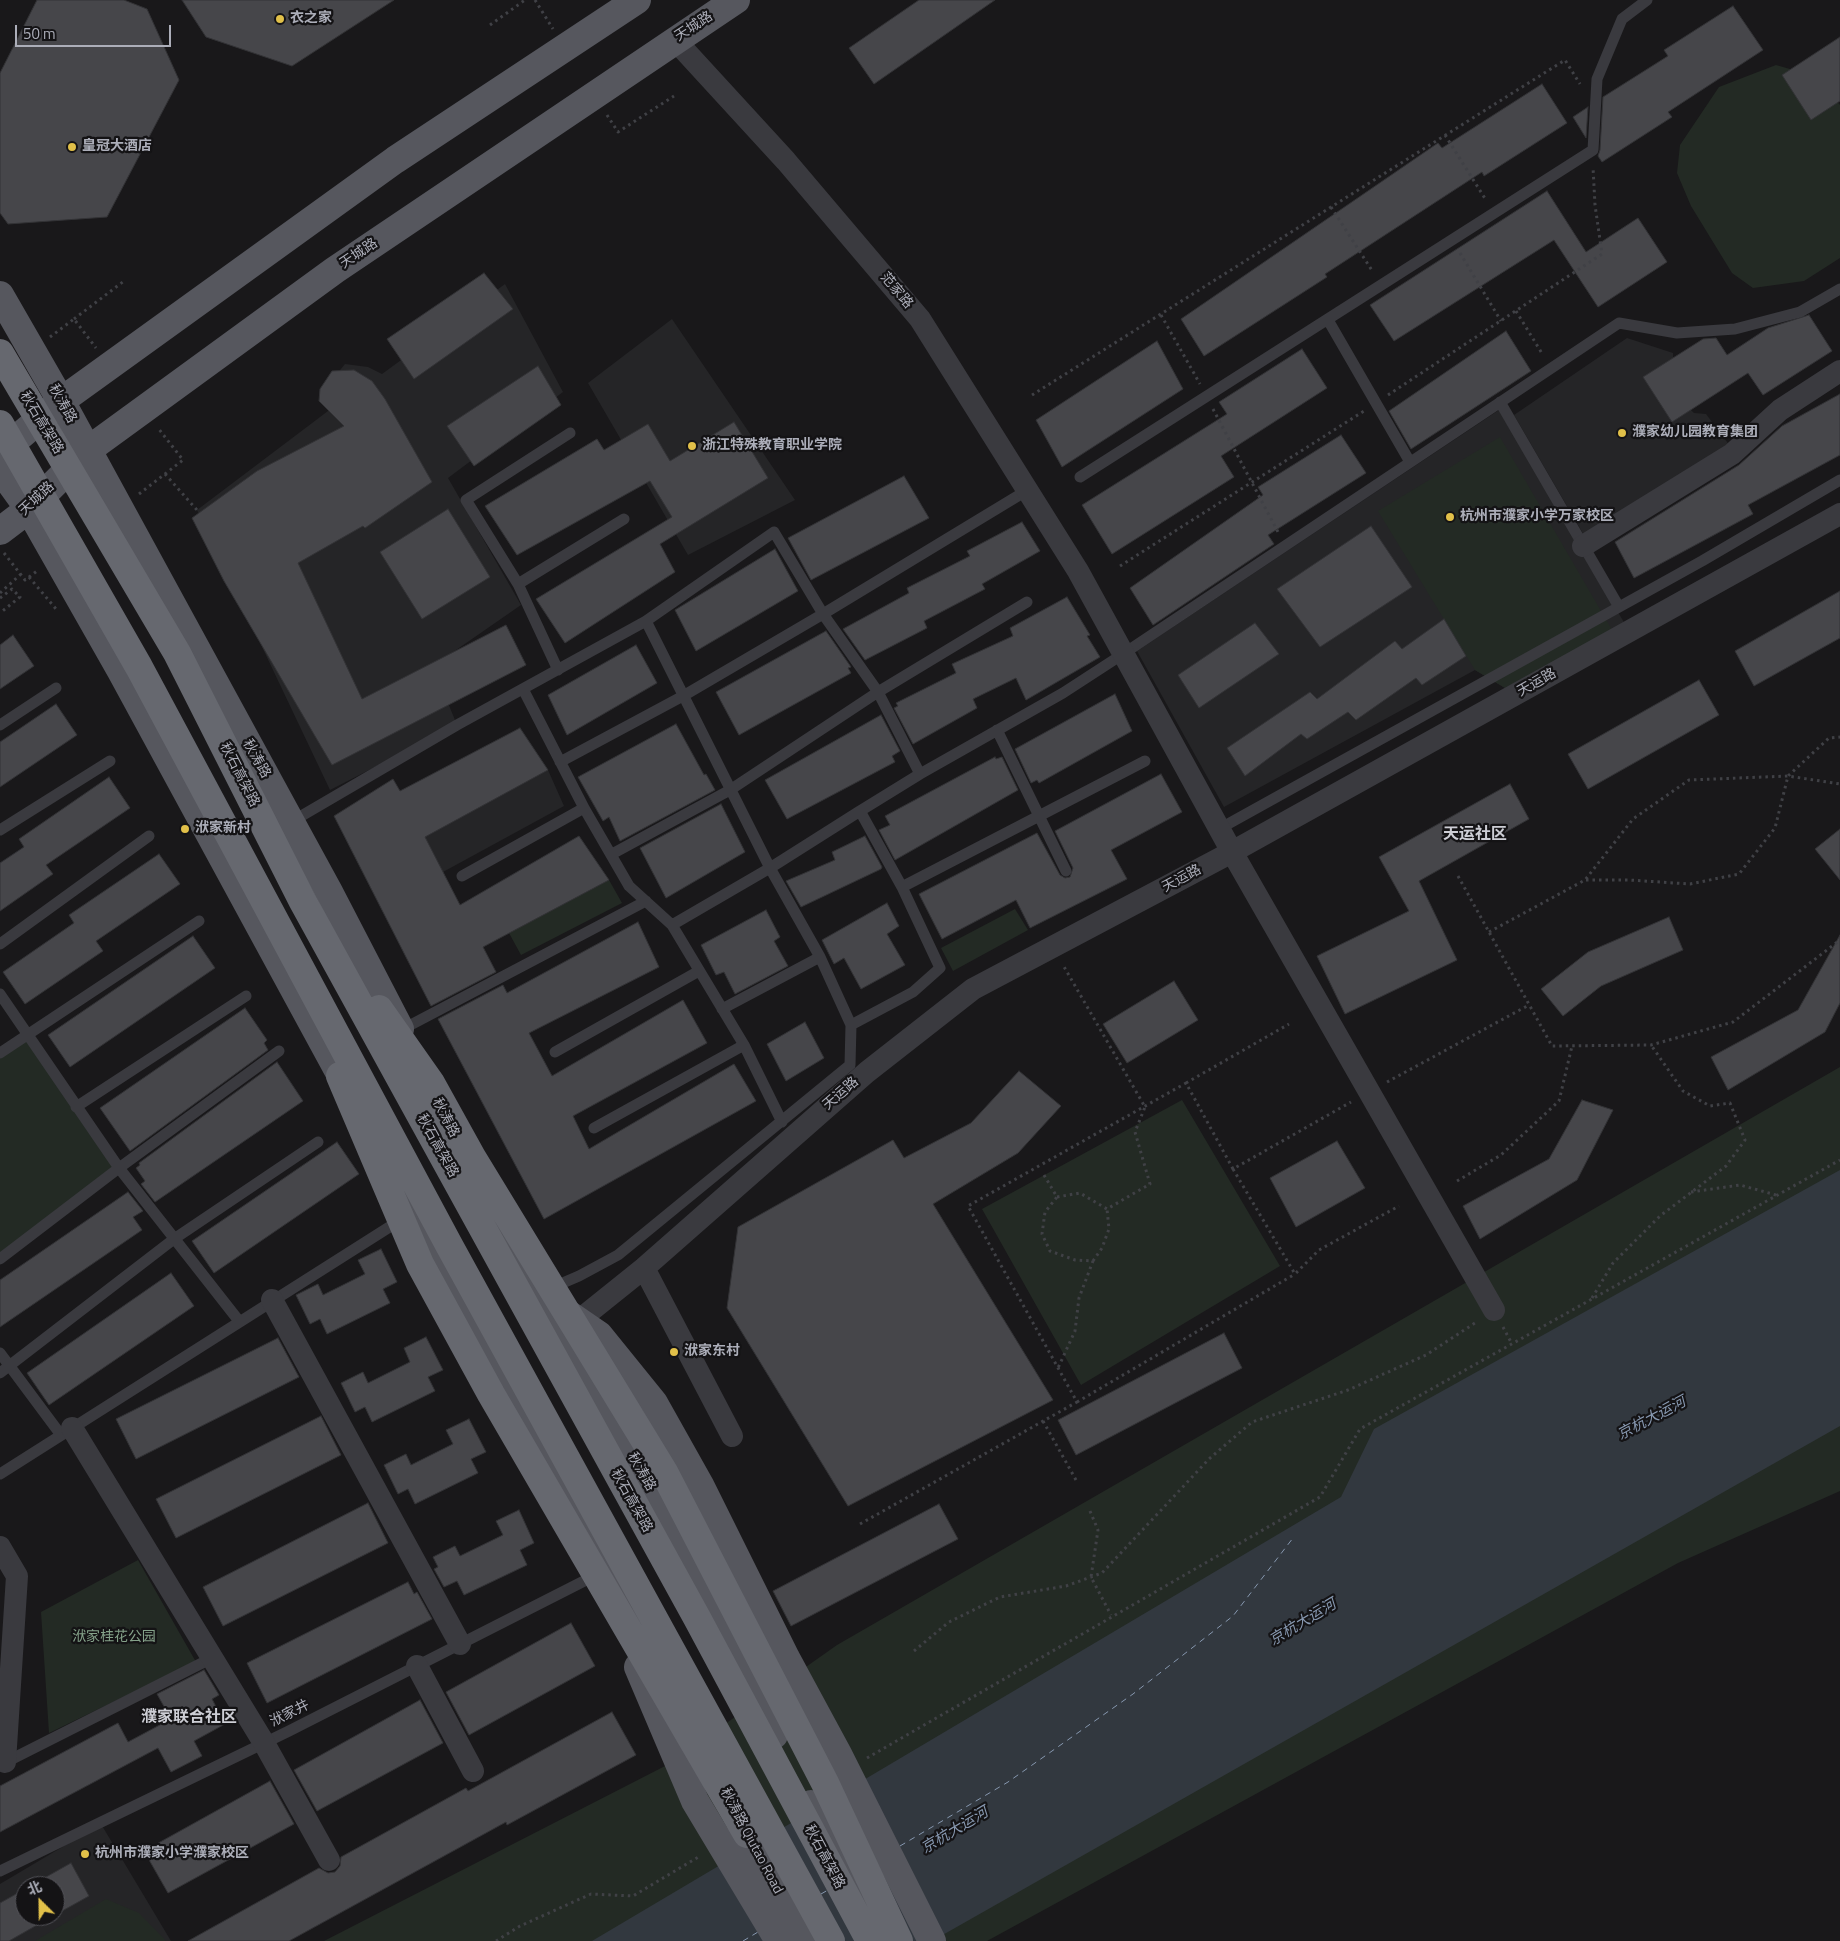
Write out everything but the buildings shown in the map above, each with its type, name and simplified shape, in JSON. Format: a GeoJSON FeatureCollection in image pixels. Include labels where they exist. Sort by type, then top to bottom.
{"type":"FeatureCollection","features":[{"type":"Feature","properties":{"kind":"highway","name":"秋石高架路"},"geometry":{"type":"LineString","coordinates":[[0,354],[177,652],[302,900],[696,1618],[870,1941]]}},
{"type":"Feature","properties":{"kind":"highway"},"geometry":{"type":"LineString","coordinates":[[0,424],[139,667],[449,1245],[831,1941]]}},
{"type":"Feature","properties":{"kind":"highway"},"geometry":{"type":"LineString","coordinates":[[302,900],[431,1083],[472,1157],[664,1472],[824,1783],[899,1941]]}},
{"type":"Feature","properties":{"kind":"highway"},"geometry":{"type":"LineString","coordinates":[[273,918],[420,1264],[491,1394],[747,1834]]}},
{"type":"Feature","properties":{"kind":"main road"},"geometry":{"type":"LineString","coordinates":[[0,453],[61,401],[395,160],[637,0]]}},
{"type":"Feature","properties":{"kind":"main road","name":"天城路"},"geometry":{"type":"LineString","coordinates":[[0,531],[29,509],[88,450],[335,270],[736,0]]}},
{"type":"Feature","properties":{"kind":"main road","name":"秋涛路"},"geometry":{"type":"LineString","coordinates":[[0,295],[61,401],[291,822],[401,1030],[530,1283],[538,1293],[652,1491],[792,1771],[890,1941]]}},
{"type":"Feature","properties":{"kind":"main road"},"geometry":{"type":"LineString","coordinates":[[0,469],[29,509],[121,671],[414,1211],[494,1363],[557,1517],[644,1677],[695,1801],[779,1941]]}},
{"type":"Feature","properties":{"kind":"main road"},"geometry":{"type":"LineString","coordinates":[[538,1293],[599,1335],[654,1403],[700,1485],[932,1941]]}},
{"type":"Feature","properties":{"kind":"main road","name":"秋涛路 Qiutao Road"},"geometry":{"type":"LineString","coordinates":[[494,1363],[601,1550],[697,1740],[804,1941]]}},
{"type":"Feature","properties":{"kind":"street","name":"范家路"},"geometry":{"type":"LineString","coordinates":[[675,40],[786,161],[920,319],[1026,491],[1078,571],[1219,829],[1494,1310]]}},
{"type":"Feature","properties":{"kind":"street"},"geometry":{"type":"LineString","coordinates":[[1583,546],[1732,454],[1780,410],[1840,372]]}},
{"type":"Feature","properties":{"kind":"street","name":"天运路"},"geometry":{"type":"LineString","coordinates":[[578,1321],[644,1268],[867,1072],[973,989],[1232,852],[1840,514]]}},
{"type":"Feature","properties":{"kind":"street"},"geometry":{"type":"LineString","coordinates":[[644,1268],[732,1436]]}},
{"type":"Feature","properties":{"kind":"street"},"geometry":{"type":"LineString","coordinates":[[272,1300],[460,1644]]}},
{"type":"Feature","properties":{"kind":"street"},"geometry":{"type":"LineString","coordinates":[[67,1431],[264,1743],[329,1860]]}},
{"type":"Feature","properties":{"kind":"street"},"geometry":{"type":"LineString","coordinates":[[0,1547],[17,1576],[7,1616],[3,1764]]}},
{"type":"Feature","properties":{"kind":"street"},"geometry":{"type":"LineString","coordinates":[[417,1666],[473,1771]]}},
{"type":"Feature","properties":{"kind":"lane"},"geometry":{"type":"LineString","coordinates":[[1080,477],[1593,150],[1597,80],[1609,46],[1622,19],[1647,0]]}},
{"type":"Feature","properties":{"kind":"lane"},"geometry":{"type":"LineString","coordinates":[[672,925],[770,868],[920,774],[1063,693],[1619,323],[1677,333],[1735,329],[1800,312],[1840,289]]}},
{"type":"Feature","properties":{"kind":"lane"},"geometry":{"type":"LineString","coordinates":[[1328,320],[1410,462]]}},
{"type":"Feature","properties":{"kind":"lane"},"geometry":{"type":"LineString","coordinates":[[1500,402],[1618,607]]}},
{"type":"Feature","properties":{"kind":"lane"},"geometry":{"type":"LineString","coordinates":[[558,670],[518,584],[466,500],[570,433]]}},
{"type":"Feature","properties":{"kind":"lane"},"geometry":{"type":"LineString","coordinates":[[1219,829],[1618,607],[1840,480]]}},
{"type":"Feature","properties":{"kind":"lane"},"geometry":{"type":"LineString","coordinates":[[560,762],[683,696],[1026,491]]}},
{"type":"Feature","properties":{"kind":"lane"},"geometry":{"type":"LineString","coordinates":[[518,584],[624,519]]}},
{"type":"Feature","properties":{"kind":"lane"},"geometry":{"type":"LineString","coordinates":[[291,822],[523,689],[646,622],[774,532],[823,614],[878,692],[920,774]]}},
{"type":"Feature","properties":{"kind":"lane"},"geometry":{"type":"LineString","coordinates":[[612,854],[730,790],[878,692],[1027,602]]}},
{"type":"Feature","properties":{"kind":"lane"},"geometry":{"type":"LineString","coordinates":[[538,1293],[579,1276],[618,1255],[850,1065],[851,1025],[820,957],[770,868],[646,622]]}},
{"type":"Feature","properties":{"kind":"lane"},"geometry":{"type":"LineString","coordinates":[[0,726],[56,688]]}},
{"type":"Feature","properties":{"kind":"lane"},"geometry":{"type":"LineString","coordinates":[[523,689],[584,808],[629,886],[672,925],[744,1045],[782,1122]]}},
{"type":"Feature","properties":{"kind":"lane"},"geometry":{"type":"LineString","coordinates":[[997,730],[1066,871]]}},
{"type":"Feature","properties":{"kind":"lane"},"geometry":{"type":"LineString","coordinates":[[0,830],[110,761]]}},
{"type":"Feature","properties":{"kind":"lane"},"geometry":{"type":"LineString","coordinates":[[902,887],[1145,761]]}},
{"type":"Feature","properties":{"kind":"lane"},"geometry":{"type":"LineString","coordinates":[[462,876],[584,808]]}},
{"type":"Feature","properties":{"kind":"lane"},"geometry":{"type":"LineString","coordinates":[[851,1025],[913,992],[940,968],[902,887],[860,811]]}},
{"type":"Feature","properties":{"kind":"lane"},"geometry":{"type":"LineString","coordinates":[[0,944],[149,836]]}},
{"type":"Feature","properties":{"kind":"lane"},"geometry":{"type":"LineString","coordinates":[[401,1030],[646,901]]}},
{"type":"Feature","properties":{"kind":"lane"},"geometry":{"type":"LineString","coordinates":[[0,1053],[199,921]]}},
{"type":"Feature","properties":{"kind":"lane"},"geometry":{"type":"LineString","coordinates":[[722,1009],[820,957]]}},
{"type":"Feature","properties":{"kind":"lane"},"geometry":{"type":"LineString","coordinates":[[555,1052],[699,971]]}},
{"type":"Feature","properties":{"kind":"lane"},"geometry":{"type":"LineString","coordinates":[[0,994],[119,1168],[239,1321]]}},
{"type":"Feature","properties":{"kind":"lane"},"geometry":{"type":"LineString","coordinates":[[76,1107],[246,996]]}},
{"type":"Feature","properties":{"kind":"lane"},"geometry":{"type":"LineString","coordinates":[[594,1128],[744,1045]]}},
{"type":"Feature","properties":{"kind":"lane"},"geometry":{"type":"LineString","coordinates":[[0,1259],[119,1168],[279,1051]]}},
{"type":"Feature","properties":{"kind":"lane"},"geometry":{"type":"LineString","coordinates":[[5,1370],[174,1239],[318,1142]]}},
{"type":"Feature","properties":{"kind":"lane"},"geometry":{"type":"LineString","coordinates":[[0,1474],[414,1211]]}},
{"type":"Feature","properties":{"kind":"lane"},"geometry":{"type":"LineString","coordinates":[[0,1353],[5,1370],[67,1431]]}},
{"type":"Feature","properties":{"kind":"lane","name":"洑家井"},"geometry":{"type":"LineString","coordinates":[[0,1871],[264,1743],[590,1578]]}},
{"type":"Feature","properties":{"kind":"lane"},"geometry":{"type":"LineString","coordinates":[[3,1764],[212,1658]]}},
{"type":"Feature","properties":{"kind":"path"},"geometry":{"type":"LineString","coordinates":[[490,25],[525,0]]}},
{"type":"Feature","properties":{"kind":"path"},"geometry":{"type":"LineString","coordinates":[[1032,396],[1565,60],[1594,108]]}},
{"type":"Feature","properties":{"kind":"path"},"geometry":{"type":"LineString","coordinates":[[618,132],[674,96]]}},
{"type":"Feature","properties":{"kind":"path"},"geometry":{"type":"LineString","coordinates":[[1445,135],[1494,213]]}},
{"type":"Feature","properties":{"kind":"path"},"geometry":{"type":"LineString","coordinates":[[1120,566],[1252,483],[1602,254],[1595,205],[1593,150]]}},
{"type":"Feature","properties":{"kind":"path"},"geometry":{"type":"LineString","coordinates":[[1331,207],[1381,284]]}},
{"type":"Feature","properties":{"kind":"path"},"geometry":{"type":"LineString","coordinates":[[1452,239],[1501,321]]}},
{"type":"Feature","properties":{"kind":"path"},"geometry":{"type":"LineString","coordinates":[[74,319],[124,282]]}},
{"type":"Feature","properties":{"kind":"path"},"geometry":{"type":"LineString","coordinates":[[1516,311],[1551,368]]}},
{"type":"Feature","properties":{"kind":"path"},"geometry":{"type":"LineString","coordinates":[[1160,315],[1206,396],[1286,546]]}},
{"type":"Feature","properties":{"kind":"path"},"geometry":{"type":"LineString","coordinates":[[165,474],[197,510]]}},
{"type":"Feature","properties":{"kind":"path"},"geometry":{"type":"LineString","coordinates":[[0,593],[21,574]]}},
{"type":"Feature","properties":{"kind":"path"},"geometry":{"type":"LineString","coordinates":[[30,577],[58,611]]}},
{"type":"Feature","properties":{"kind":"path"},"geometry":{"type":"LineString","coordinates":[[0,598],[12,589],[20,597],[0,614]]}},
{"type":"Feature","properties":{"kind":"path"},"geometry":{"type":"LineString","coordinates":[[1585,880],[1629,880],[1690,884],[1739,874],[1775,828],[1788,776],[1829,738],[1840,737]]}},
{"type":"Feature","properties":{"kind":"path"},"geometry":{"type":"LineString","coordinates":[[1489,932],[1585,880],[1632,819],[1689,780],[1788,776],[1840,784]]}},
{"type":"Feature","properties":{"kind":"path"},"geometry":{"type":"LineString","coordinates":[[1458,876],[1552,1046],[1652,1045],[1733,1022],[1840,940]]}},
{"type":"Feature","properties":{"kind":"path"},"geometry":{"type":"LineString","coordinates":[[1053,947],[1144,1107],[1135,1132],[1150,1184],[1107,1209]]}},
{"type":"Feature","properties":{"kind":"path"},"geometry":{"type":"LineString","coordinates":[[1233,1169],[1529,1005]]}},
{"type":"Feature","properties":{"kind":"path"},"geometry":{"type":"LineString","coordinates":[[1077,1402],[968,1206],[1290,1024]]}},
{"type":"Feature","properties":{"kind":"path"},"geometry":{"type":"LineString","coordinates":[[1592,1299],[1613,1263],[1660,1216],[1726,1166],[1745,1140],[1730,1104],[1710,1106],[1682,1092],[1652,1045]]}},
{"type":"Feature","properties":{"kind":"path"},"geometry":{"type":"LineString","coordinates":[[1457,1182],[1502,1155],[1559,1101],[1572,1046]]}},
{"type":"Feature","properties":{"kind":"path"},"geometry":{"type":"LineString","coordinates":[[1186,1083],[1233,1169],[1295,1274]]}},
{"type":"Feature","properties":{"kind":"path"},"geometry":{"type":"LineString","coordinates":[[864,1761],[1111,1615],[1320,1496],[1360,1429],[1840,1160]]}},
{"type":"Feature","properties":{"kind":"path"},"geometry":{"type":"LineString","coordinates":[[1044,1175],[1057,1197]]}},
{"type":"Feature","properties":{"kind":"path"},"geometry":{"type":"LineString","coordinates":[[1690,1192],[1740,1185],[1776,1195]]}},
{"type":"Feature","properties":{"kind":"path"},"geometry":{"type":"LineString","coordinates":[[1093,1261],[1075,1260],[1050,1251],[1042,1234],[1044,1212],[1057,1197],[1080,1193],[1107,1209]]}},
{"type":"Feature","properties":{"kind":"path"},"geometry":{"type":"LineString","coordinates":[[860,1524],[1077,1402],[1295,1274],[1318,1250],[1399,1206]]}},
{"type":"Feature","properties":{"kind":"path"},"geometry":{"type":"LineString","coordinates":[[1058,1368],[1075,1331],[1079,1298],[1093,1261],[1102,1248],[1109,1229],[1107,1209]]}},
{"type":"Feature","properties":{"kind":"path"},"geometry":{"type":"LineString","coordinates":[[914,1651],[949,1622],[1000,1597],[1066,1586],[1102,1573],[1209,1459],[1252,1422],[1348,1390],[1426,1355],[1494,1310]]}},
{"type":"Feature","properties":{"kind":"path"},"geometry":{"type":"LineString","coordinates":[[1043,1421],[1076,1480]]}},
{"type":"Feature","properties":{"kind":"path"},"geometry":{"type":"LineString","coordinates":[[1090,1511],[1098,1530],[1091,1577],[1111,1615]]}},
{"type":"Feature","properties":{"kind":"path"},"geometry":{"type":"LineString","coordinates":[[496,1941],[520,1926],[591,1894],[633,1896],[701,1856]]}},
{"type":"Feature","properties":{"kind":"shaded area"},"geometry":{"type":"Polygon","coordinates":[[[505,284],[563,392],[448,478],[521,605],[433,666],[457,725],[330,790],[197,510],[328,411],[327,386],[345,364],[368,367],[382,374],[505,284]]]}},
{"type":"Feature","properties":{"kind":"shaded area","name":"浙江特殊教育职业学院"},"geometry":{"type":"Polygon","coordinates":[[[672,319],[795,500],[688,555],[588,383],[672,319]]]}},
{"type":"Feature","properties":{"kind":"shaded area","name":"濮家幼儿园教育集团"},"geometry":{"type":"Polygon","coordinates":[[[1627,338],[1673,353],[1673,371],[1682,401],[1694,413],[1706,414],[1733,450],[1585,537],[1514,415],[1627,338]]]}},
{"type":"Feature","properties":{"kind":"shaded area","name":"杭州市濮家小学万家校区"},"geometry":{"type":"Polygon","coordinates":[[[1499,410],[1625,624],[1505,688],[1475,670],[1224,807],[1137,651],[1499,410]]]}},
{"type":"Feature","properties":{"kind":"shaded area"},"geometry":{"type":"Polygon","coordinates":[[[548,770],[564,806],[443,872],[425,837],[548,770]]]}},
{"type":"Feature","properties":{"kind":"shaded area","name":"杭州市濮家小学濮家校区"},"geometry":{"type":"Polygon","coordinates":[[[101,1824],[171,1941],[0,1941],[0,1884],[101,1824]]]}},
{"type":"Feature","properties":{"kind":"green space"},"geometry":{"type":"Polygon","coordinates":[[[1776,65],[1814,76],[1840,105],[1840,258],[1804,281],[1753,288],[1732,273],[1691,206],[1677,173],[1680,145],[1719,87],[1776,65]]]}},
{"type":"Feature","properties":{"kind":"green space"},"geometry":{"type":"Polygon","coordinates":[[[1500,437],[1612,630],[1505,688],[1475,670],[1378,511],[1500,437]]]}},
{"type":"Feature","properties":{"kind":"green space"},"geometry":{"type":"Polygon","coordinates":[[[609,880],[622,903],[521,955],[509,933],[609,880]]]}},
{"type":"Feature","properties":{"kind":"green space"},"geometry":{"type":"Polygon","coordinates":[[[1015,909],[1028,930],[953,971],[941,948],[1015,909]]]}},
{"type":"Feature","properties":{"kind":"green space"},"geometry":{"type":"Polygon","coordinates":[[[26,1034],[119,1168],[0,1259],[0,1053],[26,1034]]]}},
{"type":"Feature","properties":{"kind":"green space"},"geometry":{"type":"Polygon","coordinates":[[[1840,1067],[1840,1491],[1678,1563],[987,1941],[324,1941],[667,1765],[837,1645],[1840,1067]]]}},
{"type":"Feature","properties":{"kind":"green space"},"geometry":{"type":"Polygon","coordinates":[[[1182,1100],[1280,1266],[1081,1385],[982,1209],[1182,1100]]]}},
{"type":"Feature","properties":{"kind":"green space","name":"洑家桂花公园"},"geometry":{"type":"Polygon","coordinates":[[[138,1560],[196,1662],[49,1733],[41,1612],[138,1560]]]}},
{"type":"Feature","properties":{"kind":"green space"},"geometry":{"type":"Polygon","coordinates":[[[106,1899],[139,1913],[166,1941],[35,1941],[60,1926],[65,1926],[65,1923],[106,1899]]]}},
{"type":"Feature","properties":{"kind":"water","name":"京杭大运河"},"geometry":{"type":"Polygon","coordinates":[[[1840,1170],[1840,1426],[932,1941],[592,1941],[1341,1497],[1374,1429],[1840,1170]]]}},
{"type":"Feature","properties":{"kind":"ferry route"},"geometry":{"type":"LineString","coordinates":[[900,1846],[1008,1782],[1133,1694],[1233,1616],[1293,1538]]}},
{"type":"Feature","properties":{"kind":"ferry route"},"geometry":{"type":"LineString","coordinates":[[821,1894],[828,1890]]}},
{"type":"Feature","properties":{"kind":"ferry route"},"geometry":{"type":"LineString","coordinates":[[743,1941],[758,1932]]}},
{"type":"Feature","properties":{"kind":"place","name":"衣之家"},"geometry":{"type":"Point","coordinates":[280,19]}},
{"type":"Feature","properties":{"kind":"place","name":"皇冠大酒店"},"geometry":{"type":"Point","coordinates":[72,147]}},
{"type":"Feature","properties":{"kind":"place","name":"濮家幼儿园教育集团"},"geometry":{"type":"Point","coordinates":[1622,433]}},
{"type":"Feature","properties":{"kind":"place","name":"浙江特殊教育职业学院"},"geometry":{"type":"Point","coordinates":[692,446]}},
{"type":"Feature","properties":{"kind":"place","name":"杭州市濮家小学万家校区"},"geometry":{"type":"Point","coordinates":[1450,517]}},
{"type":"Feature","properties":{"kind":"place","name":"洑家新村"},"geometry":{"type":"Point","coordinates":[185,829]}},
{"type":"Feature","properties":{"kind":"place","name":"洑家东村"},"geometry":{"type":"Point","coordinates":[674,1352]}},
{"type":"Feature","properties":{"kind":"place","name":"杭州市濮家小学濮家校区"},"geometry":{"type":"Point","coordinates":[85,1854]}},
{"type":"Feature","properties":{"kind":"district","name":"天运社区"},"geometry":{"type":"Point","coordinates":[1475,835]}},
{"type":"Feature","properties":{"kind":"district","name":"濮家联合社区"},"geometry":{"type":"Point","coordinates":[189,1718]}}]}
